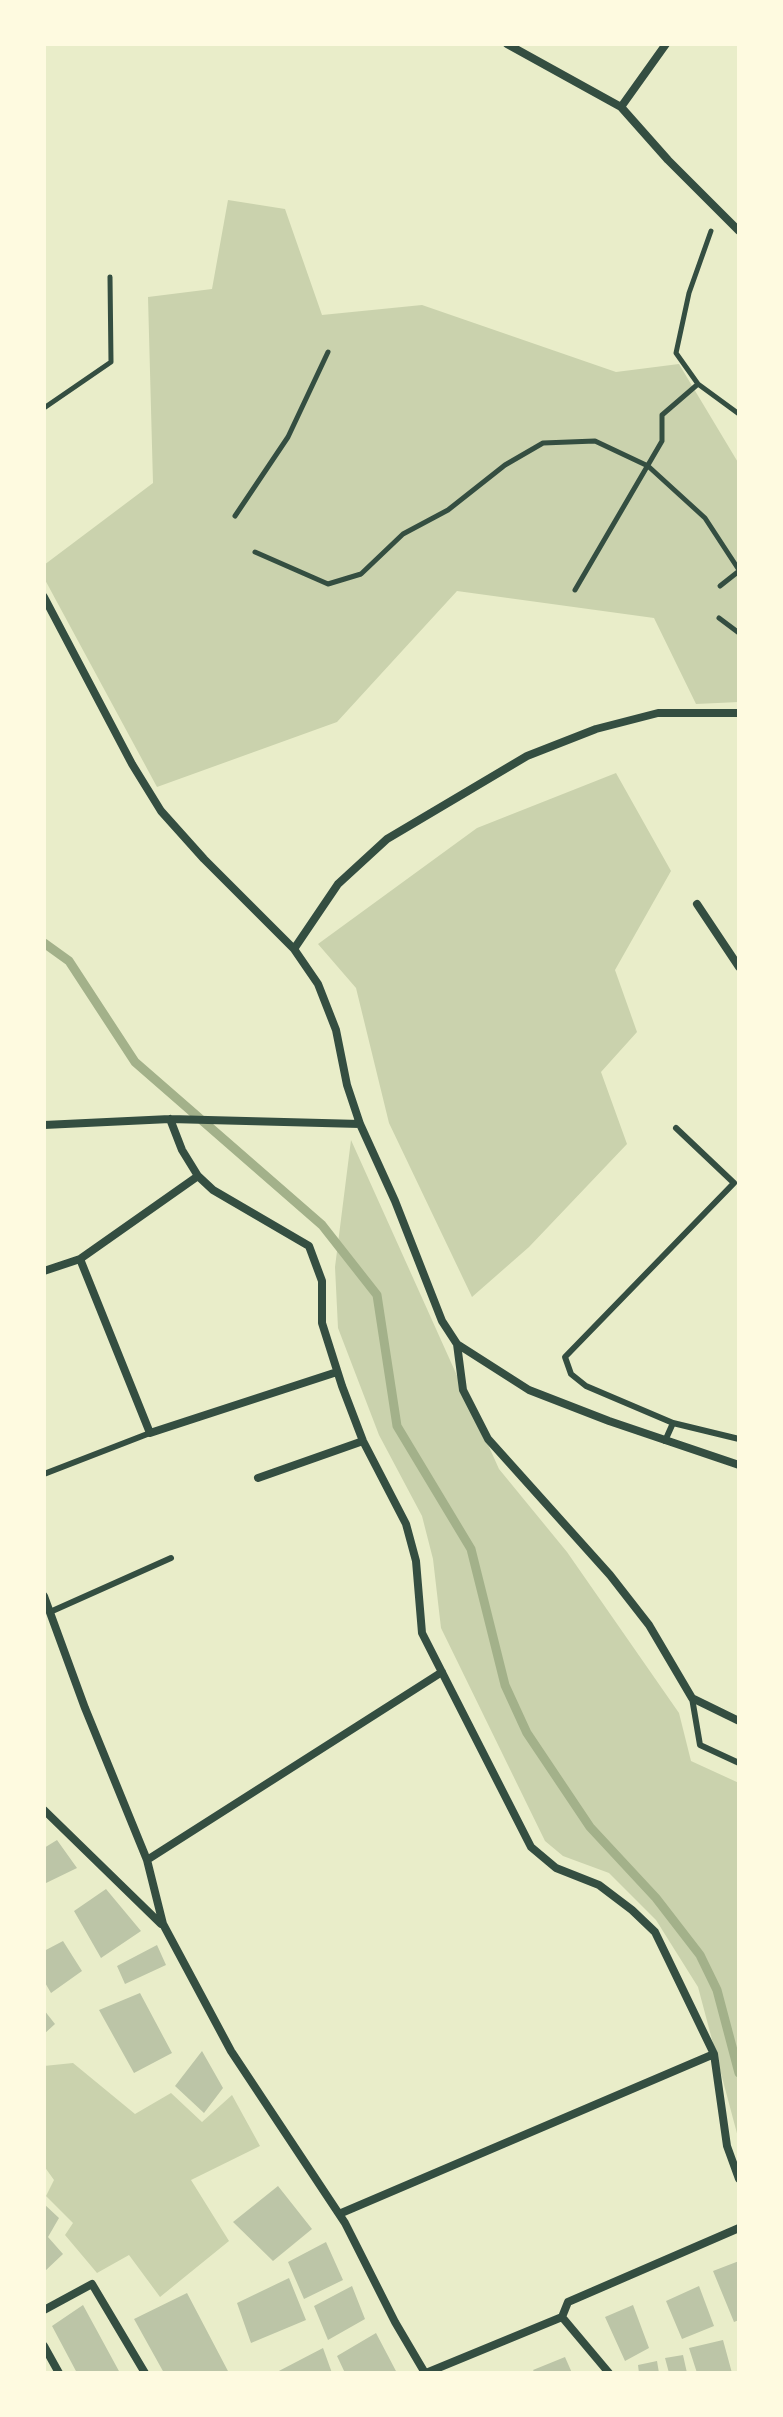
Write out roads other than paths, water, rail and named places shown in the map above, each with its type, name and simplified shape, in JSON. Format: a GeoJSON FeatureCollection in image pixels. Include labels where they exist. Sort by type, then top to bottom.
{"type":"FeatureCollection","features":[{"type":"Feature","properties":{"kind":"street"},"geometry":{"type":"LineString","coordinates":[[507,44],[621,107],[668,160],[739,231]]}},
{"type":"Feature","properties":{"kind":"street"},"geometry":{"type":"LineString","coordinates":[[621,107],[666,44]]}},
{"type":"Feature","properties":{"kind":"street"},"geometry":{"type":"LineString","coordinates":[[44,597],[132,764],[161,811],[294,949],[318,984],[328,1005],[347,1085],[360,1124],[395,1201],[442,1321],[457,1344],[529,1390],[739,1465]]}},
{"type":"Feature","properties":{"kind":"street"},"geometry":{"type":"LineString","coordinates":[[294,949],[338,884],[387,839],[527,756],[596,729],[658,713],[739,713]]}},
{"type":"Feature","properties":{"kind":"street"},"geometry":{"type":"LineString","coordinates":[[697,904],[739,967]]}},
{"type":"Feature","properties":{"kind":"street"},"geometry":{"type":"LineString","coordinates":[[44,1125],[170,1119],[360,1124]]}},
{"type":"Feature","properties":{"kind":"street"},"geometry":{"type":"LineString","coordinates":[[170,1119],[182,1150],[198,1176],[213,1190],[309,1246],[322,1281],[322,1323],[337,1372],[363,1441],[406,1524],[416,1561],[422,1633],[531,1847],[556,1868],[599,1885],[655,1932],[714,2054],[727,2146],[739,2179]]}},
{"type":"Feature","properties":{"kind":"street"},"geometry":{"type":"LineString","coordinates":[[44,1271],[80,1259],[198,1176]]}},
{"type":"Feature","properties":{"kind":"street"},"geometry":{"type":"LineString","coordinates":[[80,1259],[150,1433],[337,1372]]}},
{"type":"Feature","properties":{"kind":"street"},"geometry":{"type":"LineString","coordinates":[[457,1344],[463,1390],[488,1439],[620,1587],[649,1625],[692,1698],[739,1721]]}},
{"type":"Feature","properties":{"kind":"street"},"geometry":{"type":"LineString","coordinates":[[258,1478],[363,1441]]}},
{"type":"Feature","properties":{"kind":"street"},"geometry":{"type":"LineString","coordinates":[[44,1596],[85,1708],[147,1860],[165,1928],[231,2051],[339,2214],[395,2322],[426,2373],[562,2317],[568,2302],[739,2228]]}},
{"type":"Feature","properties":{"kind":"street"},"geometry":{"type":"LineString","coordinates":[[147,1860],[442,1672]]}},
{"type":"Feature","properties":{"kind":"street"},"geometry":{"type":"LineString","coordinates":[[44,1810],[165,1928]]}},
{"type":"Feature","properties":{"kind":"street"},"geometry":{"type":"LineString","coordinates":[[339,2214],[714,2054]]}},
{"type":"Feature","properties":{"kind":"street"},"geometry":{"type":"LineString","coordinates":[[44,2310],[92,2284],[145,2373]]}},
{"type":"Feature","properties":{"kind":"street"},"geometry":{"type":"LineString","coordinates":[[562,2317],[609,2373]]}},
{"type":"Feature","properties":{"kind":"street"},"geometry":{"type":"LineString","coordinates":[[44,2346],[59,2373]]}},
{"type":"Feature","properties":{"kind":"lane"},"geometry":{"type":"LineString","coordinates":[[676,1128],[734,1183],[565,1357],[571,1374],[586,1386],[673,1423],[739,1439]]}},
{"type":"Feature","properties":{"kind":"lane"},"geometry":{"type":"LineString","coordinates":[[665,1441],[673,1423]]}},
{"type":"Feature","properties":{"kind":"lane"},"geometry":{"type":"LineString","coordinates":[[44,1474],[150,1433]]}},
{"type":"Feature","properties":{"kind":"lane"},"geometry":{"type":"LineString","coordinates":[[50,1612],[171,1558]]}},
{"type":"Feature","properties":{"kind":"lane"},"geometry":{"type":"LineString","coordinates":[[44,1630],[55,1625]]}},
{"type":"Feature","properties":{"kind":"lane"},"geometry":{"type":"LineString","coordinates":[[692,1698],[700,1745],[739,1763]]}},
{"type":"Feature","properties":{"kind":"waterway"},"geometry":{"type":"LineString","coordinates":[[44,943],[69,961],[135,1062],[322,1225],[377,1295],[397,1426],[471,1549],[505,1685],[527,1733],[590,1827],[656,1898],[700,1955],[717,1990],[739,2073]]}}]}
